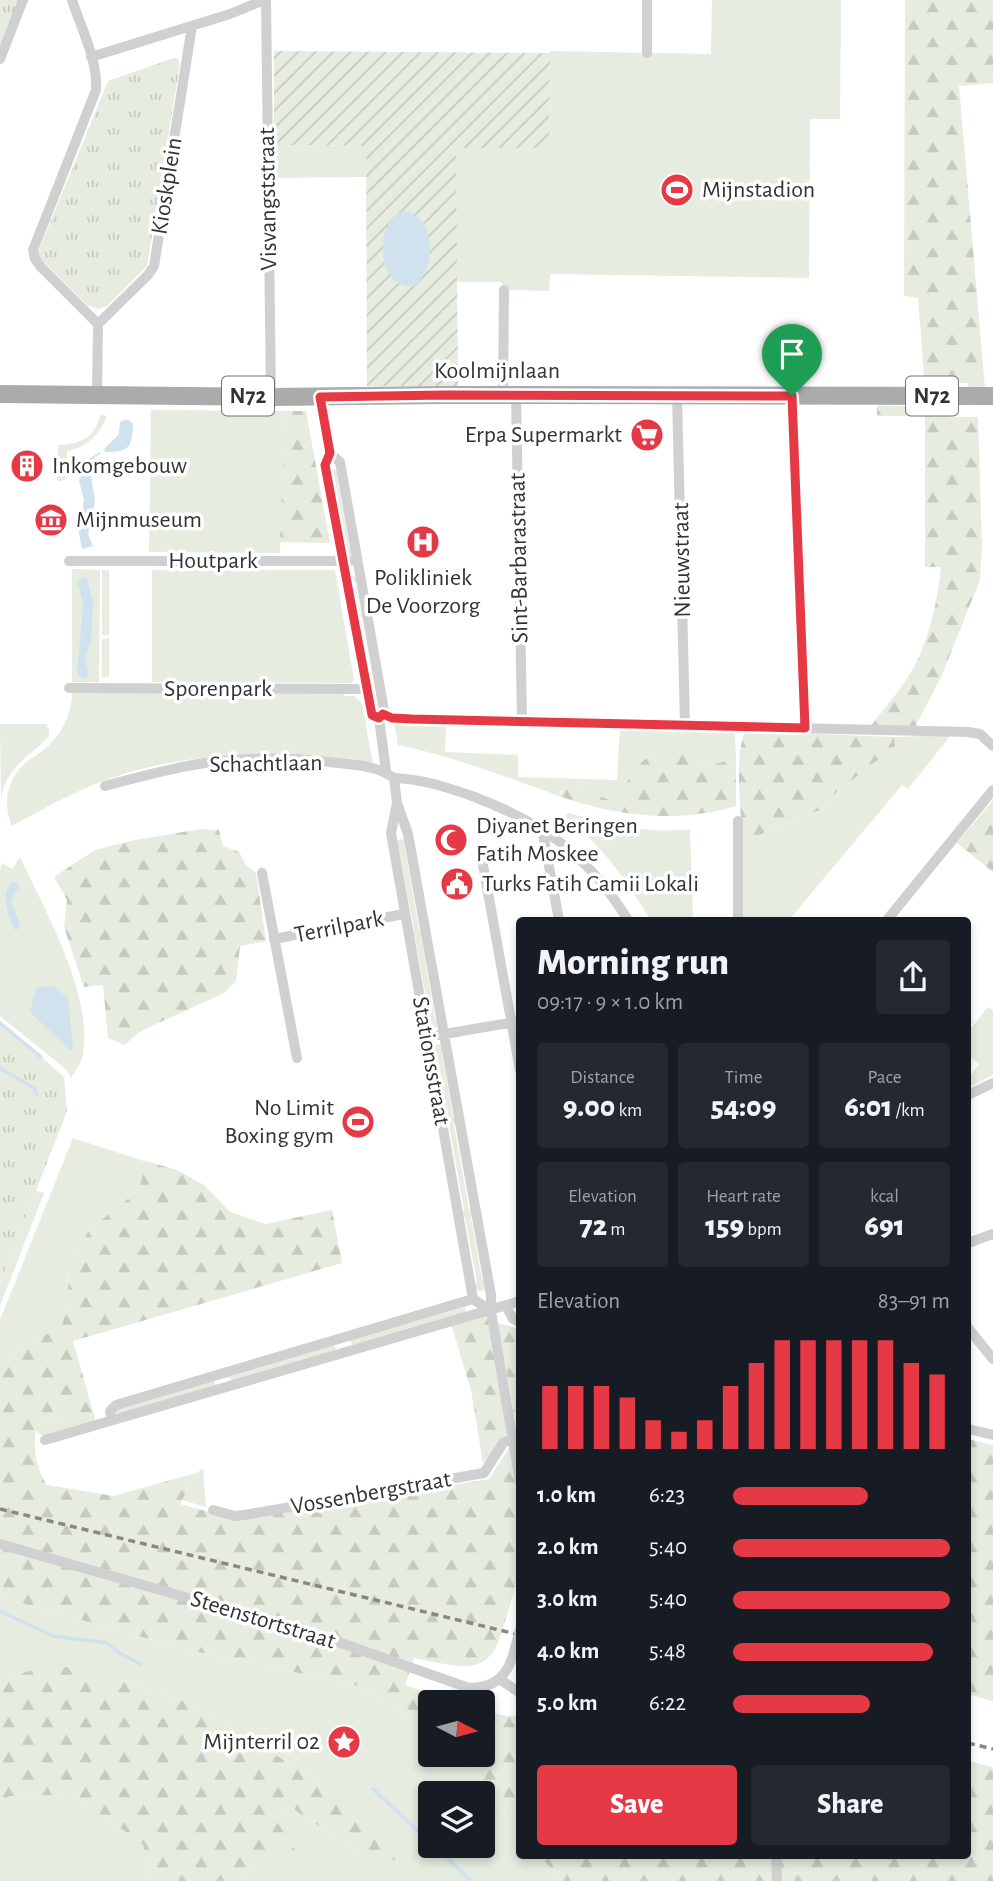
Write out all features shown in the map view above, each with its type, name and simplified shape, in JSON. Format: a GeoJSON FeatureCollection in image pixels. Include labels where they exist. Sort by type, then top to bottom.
{"type":"FeatureCollection","features":[{"type":"Feature","properties":{"kind":"main road","name":"Koolmijnlaan"},"geometry":{"type":"LineString","coordinates":[[0,394],[271,397],[993,396]]}},
{"type":"Feature","properties":{"kind":"street"},"geometry":{"type":"LineString","coordinates":[[0,59],[23,0]]}},
{"type":"Feature","properties":{"kind":"street"},"geometry":{"type":"LineString","coordinates":[[72,0],[91,57],[96,90],[33,250],[41,267],[98,324],[97,394]]}},
{"type":"Feature","properties":{"kind":"street"},"geometry":{"type":"LineString","coordinates":[[91,57],[230,14],[265,0]]}},
{"type":"Feature","properties":{"kind":"street","name":"Visvangststraat"},"geometry":{"type":"LineString","coordinates":[[265,0],[271,397]]}},
{"type":"Feature","properties":{"kind":"street"},"geometry":{"type":"LineString","coordinates":[[647,0],[647,53]]}},
{"type":"Feature","properties":{"kind":"street","name":"Kioskplein"},"geometry":{"type":"LineString","coordinates":[[98,324],[154,266],[192,26]]}},
{"type":"Feature","properties":{"kind":"street","name":"Sint-Barbarastraat"},"geometry":{"type":"LineString","coordinates":[[504,290],[522,720]]}},
{"type":"Feature","properties":{"kind":"street","name":"Nieuwstraat"},"geometry":{"type":"LineString","coordinates":[[677,396],[685,724]]}},
{"type":"Feature","properties":{"kind":"street"},"geometry":{"type":"LineString","coordinates":[[792,396],[805,728]]}},
{"type":"Feature","properties":{"kind":"street","name":"Stationsstraat"},"geometry":{"type":"LineString","coordinates":[[320,397],[330,453],[325,465],[370,711],[374,717],[381,716]]}},
{"type":"Feature","properties":{"kind":"street","name":"Stationsstraat"},"geometry":{"type":"LineString","coordinates":[[330,453],[340,462],[390,774],[408,834],[491,1295],[491,1311],[516,1457]]}},
{"type":"Feature","properties":{"kind":"street","name":"Houtpark"},"geometry":{"type":"LineString","coordinates":[[69,561],[358,562]]}},
{"type":"Feature","properties":{"kind":"street","name":"Sporenpark"},"geometry":{"type":"LineString","coordinates":[[69,688],[366,689]]}},
{"type":"Feature","properties":{"kind":"street"},"geometry":{"type":"LineString","coordinates":[[381,716],[412,719],[968,732],[980,734],[993,746]]}},
{"type":"Feature","properties":{"kind":"street","name":"Schachtlaan"},"geometry":{"type":"LineString","coordinates":[[105,786],[192,765],[251,759],[290,758],[361,766],[416,778],[503,808],[536,824],[572,851],[600,880],[626,917]]}},
{"type":"Feature","properties":{"kind":"street"},"geometry":{"type":"LineString","coordinates":[[889,917],[993,790]]}},
{"type":"Feature","properties":{"kind":"street","name":"Stationsstraat"},"geometry":{"type":"LineString","coordinates":[[397,803],[391,833],[473,1299]]}},
{"type":"Feature","properties":{"kind":"street"},"geometry":{"type":"LineString","coordinates":[[738,821],[738,917]]}},
{"type":"Feature","properties":{"kind":"street"},"geometry":{"type":"LineString","coordinates":[[543,834],[558,917]]}},
{"type":"Feature","properties":{"kind":"street"},"geometry":{"type":"LineString","coordinates":[[426,1038],[516,1021],[481,854]]}},
{"type":"Feature","properties":{"kind":"street","name":"Terrilpark"},"geometry":{"type":"LineString","coordinates":[[262,873],[297,1058]]}},
{"type":"Feature","properties":{"kind":"street","name":"Terrilpark"},"geometry":{"type":"LineString","coordinates":[[274,939],[404,914]]}},
{"type":"Feature","properties":{"kind":"street"},"geometry":{"type":"LineString","coordinates":[[971,1094],[993,1083]]}},
{"type":"Feature","properties":{"kind":"street"},"geometry":{"type":"LineString","coordinates":[[971,1242],[993,1234]]}},
{"type":"Feature","properties":{"kind":"street"},"geometry":{"type":"LineString","coordinates":[[112,1420],[110,1411],[116,1405],[473,1299],[491,1311]]}},
{"type":"Feature","properties":{"kind":"street"},"geometry":{"type":"LineString","coordinates":[[45,1440],[516,1302]]}},
{"type":"Feature","properties":{"kind":"street"},"geometry":{"type":"LineString","coordinates":[[506,1306],[516,1320]]}},
{"type":"Feature","properties":{"kind":"street"},"geometry":{"type":"LineString","coordinates":[[971,1332],[993,1359]]}},
{"type":"Feature","properties":{"kind":"street"},"geometry":{"type":"LineString","coordinates":[[342,1338],[346,1352]]}},
{"type":"Feature","properties":{"kind":"street"},"geometry":{"type":"LineString","coordinates":[[221,1374],[225,1387]]}},
{"type":"Feature","properties":{"kind":"street"},"geometry":{"type":"LineString","coordinates":[[971,1430],[993,1435]]}},
{"type":"Feature","properties":{"kind":"street","name":"Vossenbergstraat"},"geometry":{"type":"LineString","coordinates":[[213,1510],[234,1516],[244,1515],[484,1473],[503,1443],[513,1438]]}},
{"type":"Feature","properties":{"kind":"street","name":"Steenstortstraat"},"geometry":{"type":"LineString","coordinates":[[0,1544],[321,1636],[461,1686],[479,1688],[501,1680]]}},
{"type":"Feature","properties":{"kind":"street"},"geometry":{"type":"LineString","coordinates":[[516,1644],[509,1668],[501,1680],[516,1690]]}},
{"type":"Feature","properties":{"kind":"street"},"geometry":{"type":"LineString","coordinates":[[776,1859],[777,1881]]}},
{"type":"Feature","properties":{"kind":"green space"},"geometry":{"type":"Polygon","coordinates":[[[0,0],[19,0],[0,47],[0,0]]]}},
{"type":"Feature","properties":{"kind":"green space"},"geometry":{"type":"Polygon","coordinates":[[[712,0],[841,0],[840,119],[810,119],[809,278],[550,274],[549,291],[510,290],[500,282],[456,282],[456,147],[549,148],[550,51],[711,54],[712,0]]]}},
{"type":"Feature","properties":{"kind":"green space"},"geometry":{"type":"Polygon","coordinates":[[[905,0],[993,0],[993,83],[959,86],[985,388],[968,388],[968,383],[953,383],[952,388],[925,388],[918,298],[904,296],[905,0]]]}},
{"type":"Feature","properties":{"kind":"green space"},"geometry":{"type":"Polygon","coordinates":[[[274,51],[550,53],[549,148],[456,148],[458,386],[367,386],[366,146],[274,145],[274,51]]]}},
{"type":"Feature","properties":{"kind":"green space"},"geometry":{"type":"Polygon","coordinates":[[[174,58],[178,59],[180,64],[147,266],[107,306],[98,309],[87,305],[40,258],[38,252],[108,81],[174,58]]]}},
{"type":"Feature","properties":{"kind":"green space"},"geometry":{"type":"Polygon","coordinates":[[[274,145],[366,146],[366,177],[275,178],[274,145]]]}},
{"type":"Feature","properties":{"kind":"green space"},"geometry":{"type":"Polygon","coordinates":[[[877,406],[947,407],[948,417],[978,417],[982,547],[980,580],[941,677],[915,727],[870,727],[900,689],[919,657],[930,628],[937,597],[941,567],[925,567],[925,416],[877,416],[877,406]]]}},
{"type":"Feature","properties":{"kind":"green space"},"geometry":{"type":"Polygon","coordinates":[[[151,410],[285,411],[280,553],[149,552],[151,410]]]}},
{"type":"Feature","properties":{"kind":"green space"},"geometry":{"type":"Polygon","coordinates":[[[285,411],[306,411],[330,543],[280,542],[285,411]]]}},
{"type":"Feature","properties":{"kind":"green space"},"geometry":{"type":"Polygon","coordinates":[[[100,415],[107,416],[96,434],[80,447],[67,451],[67,478],[58,481],[58,445],[85,438],[95,429],[100,415]]]}},
{"type":"Feature","properties":{"kind":"green space"},"geometry":{"type":"Polygon","coordinates":[[[335,469],[339,473],[337,477],[350,550],[353,552],[350,558],[344,554],[347,550],[334,478],[330,475],[335,469]]]}},
{"type":"Feature","properties":{"kind":"green space"},"geometry":{"type":"Polygon","coordinates":[[[72,569],[100,570],[99,682],[72,682],[72,569]]]}},
{"type":"Feature","properties":{"kind":"green space"},"geometry":{"type":"Polygon","coordinates":[[[102,570],[109,570],[109,635],[102,635],[102,570]]]}},
{"type":"Feature","properties":{"kind":"green space"},"geometry":{"type":"Polygon","coordinates":[[[152,570],[335,570],[354,680],[351,683],[152,682],[152,570]]]}},
{"type":"Feature","properties":{"kind":"green space"},"geometry":{"type":"Polygon","coordinates":[[[352,575],[358,579],[355,583],[377,704],[381,707],[378,713],[372,708],[374,704],[353,583],[349,580],[352,575]]]}},
{"type":"Feature","properties":{"kind":"green space"},"geometry":{"type":"Polygon","coordinates":[[[109,638],[109,677],[102,677],[102,639],[109,638]]]}},
{"type":"Feature","properties":{"kind":"green space"},"geometry":{"type":"Polygon","coordinates":[[[72,693],[344,693],[344,696],[354,696],[362,703],[373,764],[304,756],[199,758],[131,772],[98,783],[12,826],[7,801],[14,776],[26,762],[49,745],[60,731],[69,713],[72,693]]]}},
{"type":"Feature","properties":{"kind":"green space"},"geometry":{"type":"Polygon","coordinates":[[[394,722],[446,724],[445,752],[518,755],[518,777],[617,780],[620,727],[735,730],[736,760],[701,766],[694,757],[651,754],[634,771],[622,794],[612,801],[577,787],[561,790],[559,796],[459,761],[398,745],[394,722]]]}},
{"type":"Feature","properties":{"kind":"green space"},"geometry":{"type":"Polygon","coordinates":[[[0,724],[48,724],[46,727],[49,730],[49,736],[12,772],[3,790],[1,802],[0,724]]]}},
{"type":"Feature","properties":{"kind":"green space"},"geometry":{"type":"Polygon","coordinates":[[[746,731],[894,737],[895,746],[828,799],[825,808],[742,842],[739,768],[742,740],[746,731]]]}},
{"type":"Feature","properties":{"kind":"green space"},"geometry":{"type":"Polygon","coordinates":[[[951,735],[908,789],[902,785],[792,917],[743,917],[742,842],[825,808],[828,799],[894,746],[894,737],[951,735]]]}},
{"type":"Feature","properties":{"kind":"green space"},"geometry":{"type":"Polygon","coordinates":[[[659,749],[691,753],[701,766],[736,760],[736,806],[691,815],[646,815],[602,809],[559,796],[566,785],[612,801],[617,799],[635,769],[659,749]]]}},
{"type":"Feature","properties":{"kind":"green space"},"geometry":{"type":"Polygon","coordinates":[[[993,800],[993,872],[957,843],[993,800]]]}},
{"type":"Feature","properties":{"kind":"green space"},"geometry":{"type":"Polygon","coordinates":[[[568,813],[614,825],[643,829],[690,829],[693,917],[649,917],[623,877],[603,853],[565,817],[568,813]]]}},
{"type":"Feature","properties":{"kind":"green space"},"geometry":{"type":"Polygon","coordinates":[[[201,829],[219,830],[223,846],[239,852],[246,865],[256,873],[266,941],[240,946],[236,981],[224,993],[141,1031],[124,1045],[108,1038],[103,985],[84,987],[64,927],[67,900],[54,877],[95,850],[201,829]]]}},
{"type":"Feature","properties":{"kind":"green space"},"geometry":{"type":"Polygon","coordinates":[[[402,839],[408,845],[405,848],[419,929],[423,932],[421,937],[435,1018],[439,1020],[438,1026],[434,1028],[429,1027],[427,1022],[430,1019],[415,938],[411,934],[414,930],[399,849],[396,847],[398,840],[402,839]]]}},
{"type":"Feature","properties":{"kind":"green space"},"geometry":{"type":"Polygon","coordinates":[[[20,857],[65,953],[81,1006],[83,1054],[71,1078],[67,1070],[0,1016],[0,870],[2,863],[12,869],[20,857]]]}},
{"type":"Feature","properties":{"kind":"green space"},"geometry":{"type":"Polygon","coordinates":[[[988,1007],[993,1011],[993,1075],[971,1086],[971,1075],[979,1064],[971,1057],[971,1028],[988,1007]]]}},
{"type":"Feature","properties":{"kind":"green space"},"geometry":{"type":"Polygon","coordinates":[[[0,1021],[64,1077],[67,1111],[0,1284],[0,1021]]]}},
{"type":"Feature","properties":{"kind":"green space"},"geometry":{"type":"Polygon","coordinates":[[[437,1044],[442,1045],[444,1050],[442,1053],[453,1117],[457,1120],[454,1125],[469,1209],[474,1212],[471,1218],[482,1279],[486,1283],[486,1288],[482,1291],[477,1290],[474,1285],[477,1282],[465,1218],[461,1214],[464,1209],[449,1126],[445,1123],[447,1118],[436,1054],[432,1051],[437,1044]]]}},
{"type":"Feature","properties":{"kind":"green space"},"geometry":{"type":"Polygon","coordinates":[[[73,1138],[147,1162],[139,1190],[90,1229],[69,1262],[68,1299],[62,1325],[0,1362],[0,1320],[73,1138]]]}},
{"type":"Feature","properties":{"kind":"green space"},"geometry":{"type":"Polygon","coordinates":[[[146,1161],[177,1170],[204,1185],[230,1212],[265,1224],[332,1210],[342,1263],[73,1341],[96,1422],[93,1423],[89,1412],[36,1425],[36,1456],[47,1485],[114,1496],[196,1473],[180,1504],[239,1520],[489,1479],[509,1448],[516,1491],[516,1584],[499,1640],[489,1657],[471,1666],[414,1658],[405,1685],[420,1690],[418,1725],[402,1712],[355,1685],[188,1650],[0,1597],[0,1362],[62,1325],[68,1299],[69,1262],[90,1229],[139,1190],[146,1161]]]}},
{"type":"Feature","properties":{"kind":"green space"},"geometry":{"type":"Polygon","coordinates":[[[36,1191],[44,1193],[0,1306],[0,1284],[36,1191]]]}},
{"type":"Feature","properties":{"kind":"green space"},"geometry":{"type":"Polygon","coordinates":[[[465,1307],[466,1313],[352,1345],[350,1340],[465,1307]]]}},
{"type":"Feature","properties":{"kind":"green space"},"geometry":{"type":"Polygon","coordinates":[[[483,1316],[488,1320],[507,1434],[483,1463],[471,1390],[451,1324],[483,1316]]]}},
{"type":"Feature","properties":{"kind":"green space"},"geometry":{"type":"Polygon","coordinates":[[[498,1323],[516,1328],[516,1426],[498,1323]]]}},
{"type":"Feature","properties":{"kind":"green space"},"geometry":{"type":"Polygon","coordinates":[[[334,1345],[334,1352],[233,1381],[229,1377],[334,1345]]]}},
{"type":"Feature","properties":{"kind":"green space"},"geometry":{"type":"Polygon","coordinates":[[[214,1380],[215,1386],[118,1414],[116,1412],[117,1407],[214,1380]]]}},
{"type":"Feature","properties":{"kind":"green space"},"geometry":{"type":"Polygon","coordinates":[[[89,1412],[93,1423],[44,1437],[35,1430],[36,1425],[57,1418],[89,1412]]]}},
{"type":"Feature","properties":{"kind":"green space"},"geometry":{"type":"Polygon","coordinates":[[[971,1440],[993,1445],[993,1701],[971,1695],[971,1440]]]}},
{"type":"Feature","properties":{"kind":"green space"},"geometry":{"type":"Polygon","coordinates":[[[203,1469],[206,1507],[182,1500],[196,1473],[203,1469]]]}},
{"type":"Feature","properties":{"kind":"green space","name":"Mijnterril 02"},"geometry":{"type":"Polygon","coordinates":[[[0,1597],[188,1650],[355,1685],[402,1712],[418,1725],[418,1768],[466,1768],[477,1781],[418,1781],[418,1858],[495,1858],[495,1803],[516,1828],[516,1859],[543,1859],[562,1881],[245,1881],[274,1817],[290,1807],[372,1862],[333,1790],[194,1705],[123,1680],[57,1666],[7,1676],[0,1668],[0,1597]]]}},
{"type":"Feature","properties":{"kind":"green space"},"geometry":{"type":"Polygon","coordinates":[[[57,1665],[123,1680],[194,1705],[333,1790],[405,1859],[372,1862],[290,1807],[274,1817],[295,1850],[254,1861],[245,1881],[150,1881],[143,1844],[73,1795],[9,1796],[0,1804],[0,1668],[8,1676],[57,1665]]]}},
{"type":"Feature","properties":{"kind":"green space"},"geometry":{"type":"Polygon","coordinates":[[[495,1714],[516,1715],[516,1828],[495,1803],[495,1781],[477,1781],[466,1768],[495,1768],[495,1714]]]}},
{"type":"Feature","properties":{"kind":"green space"},"geometry":{"type":"Polygon","coordinates":[[[971,1762],[993,1767],[993,1881],[562,1881],[543,1859],[971,1859],[971,1762]]]}},
{"type":"Feature","properties":{"kind":"green space"},"geometry":{"type":"Polygon","coordinates":[[[73,1795],[143,1844],[150,1881],[0,1881],[0,1804],[8,1796],[73,1795]]]}},
{"type":"Feature","properties":{"kind":"water"},"geometry":{"type":"Polygon","coordinates":[[[403,211],[413,214],[421,221],[430,243],[427,267],[414,286],[401,284],[392,278],[383,255],[387,228],[393,218],[403,211]]]}},
{"type":"Feature","properties":{"kind":"water"},"geometry":{"type":"Polygon","coordinates":[[[124,420],[133,424],[128,447],[120,451],[105,452],[104,449],[119,434],[120,422],[124,420]]]}},
{"type":"Feature","properties":{"kind":"water"},"geometry":{"type":"Polygon","coordinates":[[[100,452],[90,469],[95,501],[88,534],[93,546],[82,549],[79,533],[84,500],[79,481],[83,462],[100,452]]]}},
{"type":"Feature","properties":{"kind":"water"},"geometry":{"type":"Polygon","coordinates":[[[82,578],[87,579],[93,602],[91,640],[85,659],[89,675],[85,679],[78,675],[77,671],[83,603],[78,583],[82,578]]]}},
{"type":"Feature","properties":{"kind":"water"},"geometry":{"type":"Polygon","coordinates":[[[12,882],[19,886],[11,901],[20,924],[17,930],[14,929],[6,904],[6,892],[12,882]]]}},
{"type":"Feature","properties":{"kind":"water"},"geometry":{"type":"Polygon","coordinates":[[[54,986],[68,998],[73,1049],[71,1051],[30,1012],[36,988],[54,986]]]}},
{"type":"Feature","properties":{"kind":"waterway"},"geometry":{"type":"LineString","coordinates":[[0,1023],[41,1057]]}},
{"type":"Feature","properties":{"kind":"waterway"},"geometry":{"type":"LineString","coordinates":[[0,1068],[34,1088],[37,1095]]}},
{"type":"Feature","properties":{"kind":"waterway"},"geometry":{"type":"LineString","coordinates":[[0,1611],[53,1636],[107,1643],[141,1664]]}},
{"type":"Feature","properties":{"kind":"waterway"},"geometry":{"type":"LineString","coordinates":[[373,1789],[418,1831]]}},
{"type":"Feature","properties":{"kind":"waterway"},"geometry":{"type":"LineString","coordinates":[[447,1858],[471,1881]]}},
{"type":"Feature","properties":{"kind":"railway"},"geometry":{"type":"LineString","coordinates":[[0,1509],[516,1634]]}},
{"type":"Feature","properties":{"kind":"railway"},"geometry":{"type":"LineString","coordinates":[[971,1744],[993,1749]]}},
{"type":"Feature","properties":{"kind":"place","name":"Mijnstadion"},"geometry":{"type":"Point","coordinates":[677,190]}},
{"type":"Feature","properties":{"kind":"place","name":"Erpa Supermarkt"},"geometry":{"type":"Point","coordinates":[647,435]}},
{"type":"Feature","properties":{"kind":"place","name":"Inkomgebouw"},"geometry":{"type":"Point","coordinates":[27,466]}},
{"type":"Feature","properties":{"kind":"place","name":"Mijnmuseum"},"geometry":{"type":"Point","coordinates":[51,520]}},
{"type":"Feature","properties":{"kind":"place","name":"Polikliniek De Voorzorg"},"geometry":{"type":"Point","coordinates":[423,542]}},
{"type":"Feature","properties":{"kind":"place","name":"Diyanet Beringen Fatih Moskee"},"geometry":{"type":"Point","coordinates":[451,840]}},
{"type":"Feature","properties":{"kind":"place","name":"Turks Fatih Camii Lokali"},"geometry":{"type":"Point","coordinates":[457,884]}},
{"type":"Feature","properties":{"kind":"place","name":"No Limit Boxing gym"},"geometry":{"type":"Point","coordinates":[358,1122]}},
{"type":"Feature","properties":{"kind":"place","name":"Mijnterril 02"},"geometry":{"type":"Point","coordinates":[344,1742]}},
{"type":"Feature","properties":{"kind":"route"},"geometry":{"type":"LineString","coordinates":[[792,396],[805,728],[412,719],[392,718],[383,714],[379,718],[372,715],[325,465],[330,453],[320,397],[792,396]]}}]}
